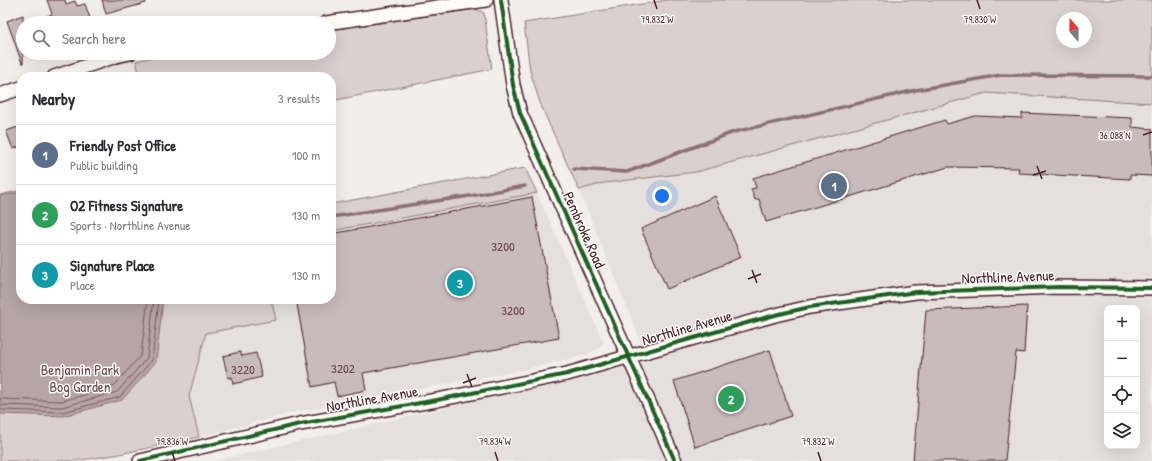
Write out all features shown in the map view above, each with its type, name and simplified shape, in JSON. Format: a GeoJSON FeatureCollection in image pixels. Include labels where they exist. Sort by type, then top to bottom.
{"type":"FeatureCollection","features":[{"type":"Feature","properties":{"kind":"street"},"geometry":{"type":"LineString","coordinates":[[336,22],[486,0]]}},
{"type":"Feature","properties":{"kind":"street","name":"Pembroke Road"},"geometry":{"type":"LineString","coordinates":[[501,0],[514,91],[520,113],[589,271],[675,461]]}},
{"type":"Feature","properties":{"kind":"street"},"geometry":{"type":"LineString","coordinates":[[69,72],[104,60]]}},
{"type":"Feature","properties":{"kind":"street"},"geometry":{"type":"LineString","coordinates":[[0,96],[16,90]]}},
{"type":"Feature","properties":{"kind":"street","name":"Northline Avenue"},"geometry":{"type":"LineString","coordinates":[[140,461],[300,424],[437,400],[567,374],[787,312],[891,294],[1039,288],[1152,288]]}},
{"type":"Feature","properties":{"kind":"shaded area"},"geometry":{"type":"Polygon","coordinates":[[[986,93],[1152,103],[1152,461],[214,461],[649,361],[579,190],[604,183],[696,172],[986,93]]]}},
{"type":"Feature","properties":{"kind":"shaded area"},"geometry":{"type":"Polygon","coordinates":[[[537,193],[603,341],[603,344],[586,355],[522,370],[303,410],[199,437],[189,396],[206,333],[276,320],[272,304],[336,304],[336,230],[537,193]]]}},
{"type":"Feature","properties":{"kind":"green space"},"geometry":{"type":"Polygon","coordinates":[[[667,0],[1152,0],[1152,103],[986,93],[696,172],[604,183],[579,190],[541,106],[530,71],[524,23],[667,0]]]}},
{"type":"Feature","properties":{"kind":"green space"},"geometry":{"type":"Polygon","coordinates":[[[476,9],[484,13],[492,69],[336,100],[336,72],[139,72],[136,61],[336,60],[336,29],[476,9]]]}},
{"type":"Feature","properties":{"kind":"green space"},"geometry":{"type":"Polygon","coordinates":[[[525,168],[537,193],[336,230],[336,203],[525,168]]]}},
{"type":"Feature","properties":{"kind":"green space","name":"Benjamin Park Bog Garden"},"geometry":{"type":"Polygon","coordinates":[[[16,191],[16,304],[272,304],[276,320],[206,333],[189,396],[199,437],[115,455],[74,461],[0,461],[0,195],[16,191]]]}},
{"type":"Feature","properties":{"kind":"water"},"geometry":{"type":"Polygon","coordinates":[[[16,193],[16,304],[162,304],[156,362],[122,400],[63,416],[0,414],[0,196],[16,193]]]}},
{"type":"Feature","properties":{"kind":"building"},"geometry":{"type":"Polygon","coordinates":[[[47,0],[65,0],[66,4],[75,1],[77,6],[85,4],[89,16],[47,16],[52,14],[47,0]]]}},
{"type":"Feature","properties":{"kind":"building"},"geometry":{"type":"Polygon","coordinates":[[[102,0],[145,0],[146,3],[106,14],[102,0]]]}},
{"type":"Feature","properties":{"kind":"building"},"geometry":{"type":"Polygon","coordinates":[[[16,18],[16,46],[7,21],[16,18]]]}},
{"type":"Feature","properties":{"kind":"building"},"geometry":{"type":"Polygon","coordinates":[[[1022,113],[1132,118],[1132,127],[1152,129],[1152,176],[1130,175],[1130,179],[1018,173],[1019,168],[948,167],[766,222],[759,199],[755,200],[751,189],[756,188],[753,178],[945,120],[947,124],[975,116],[1022,118],[1022,113]]]}},
{"type":"Feature","properties":{"kind":"building"},"geometry":{"type":"Polygon","coordinates":[[[16,128],[16,148],[13,149],[6,131],[16,128]]]}},
{"type":"Feature","properties":{"kind":"building"},"geometry":{"type":"Polygon","coordinates":[[[715,196],[741,257],[667,289],[641,229],[715,196]]]}},
{"type":"Feature","properties":{"kind":"building"},"geometry":{"type":"Polygon","coordinates":[[[532,197],[559,338],[363,373],[366,390],[337,396],[334,382],[312,387],[297,304],[336,304],[336,233],[532,197]]]}},
{"type":"Feature","properties":{"kind":"building"},"geometry":{"type":"Polygon","coordinates":[[[1027,306],[1024,353],[1016,352],[1005,461],[913,461],[926,310],[1027,306]]]}},
{"type":"Feature","properties":{"kind":"building"},"geometry":{"type":"Polygon","coordinates":[[[770,350],[791,416],[695,447],[674,381],[770,350]]]}},
{"type":"Feature","properties":{"kind":"building"},"geometry":{"type":"Polygon","coordinates":[[[240,352],[242,356],[256,353],[262,377],[233,384],[232,377],[228,378],[223,356],[240,352]]]}},
{"type":"Feature","properties":{"kind":"waterway"},"geometry":{"type":"LineString","coordinates":[[574,169],[627,172],[734,132],[916,90],[1001,75],[1152,76]]}},
{"type":"Feature","properties":{"kind":"waterway"},"geometry":{"type":"LineString","coordinates":[[336,216],[525,186]]}},
{"type":"Feature","properties":{"kind":"cycle path"},"geometry":{"type":"LineString","coordinates":[[501,0],[513,85],[520,113],[675,461]]}},
{"type":"Feature","properties":{"kind":"cycle path"},"geometry":{"type":"LineString","coordinates":[[140,461],[300,424],[437,400],[567,374],[775,315],[810,307],[916,292],[1059,287],[1152,288]]}},
{"type":"Feature","properties":{"kind":"place","name":"Friendly Post Office"},"geometry":{"type":"Point","coordinates":[834,186]}},
{"type":"Feature","properties":{"kind":"place","name":"Signature Place"},"geometry":{"type":"Point","coordinates":[460,283]}},
{"type":"Feature","properties":{"kind":"place","name":"O2 Fitness Signature"},"geometry":{"type":"Point","coordinates":[731,399]}}]}
